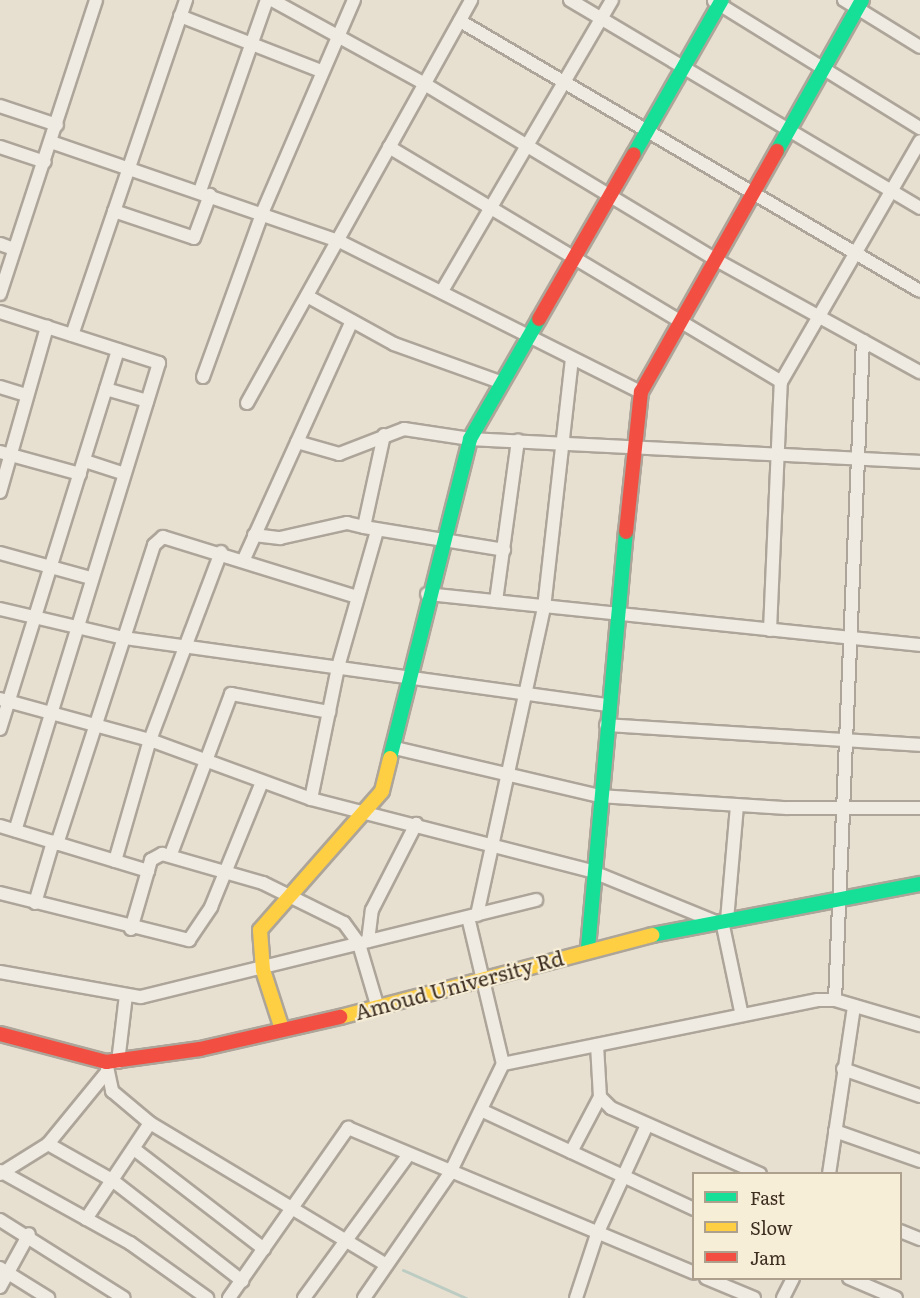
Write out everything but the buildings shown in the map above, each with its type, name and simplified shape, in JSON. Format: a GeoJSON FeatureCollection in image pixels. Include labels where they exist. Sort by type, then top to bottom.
{"type":"FeatureCollection","features":[{"type":"Feature","properties":{"kind":"street"},"geometry":{"type":"LineString","coordinates":[[0,294],[45,162],[96,0]]}},
{"type":"Feature","properties":{"kind":"street"},"geometry":{"type":"LineString","coordinates":[[72,334],[186,0]]}},
{"type":"Feature","properties":{"kind":"street"},"geometry":{"type":"LineString","coordinates":[[114,211],[194,238],[205,193],[251,43],[267,0]]}},
{"type":"Feature","properties":{"kind":"street"},"geometry":{"type":"LineString","coordinates":[[272,0],[423,83],[716,260],[920,372]]}},
{"type":"Feature","properties":{"kind":"street"},"geometry":{"type":"LineString","coordinates":[[203,377],[263,211],[321,71],[354,0]]}},
{"type":"Feature","properties":{"kind":"street"},"geometry":{"type":"LineString","coordinates":[[247,403],[471,0]]}},
{"type":"Feature","properties":{"kind":"street"},"geometry":{"type":"LineString","coordinates":[[570,0],[920,208]]}},
{"type":"Feature","properties":{"kind":"street"},"geometry":{"type":"LineString","coordinates":[[442,291],[612,0]]}},
{"type":"Feature","properties":{"kind":"street"},"geometry":{"type":"LineString","coordinates":[[844,0],[860,4],[920,47]]}},
{"type":"Feature","properties":{"kind":"street"},"geometry":{"type":"LineString","coordinates":[[282,1029],[263,970],[260,930],[382,790],[395,748],[409,674],[440,542],[470,439],[500,382],[577,257],[719,1],[920,128]]}},
{"type":"Feature","properties":{"kind":"street"},"geometry":{"type":"LineString","coordinates":[[588,948],[591,871],[641,392],[860,4]]}},
{"type":"Feature","properties":{"kind":"street"},"geometry":{"type":"LineString","coordinates":[[180,16],[321,71]]}},
{"type":"Feature","properties":{"kind":"street"},"geometry":{"type":"LineString","coordinates":[[460,21],[920,291]]}},
{"type":"Feature","properties":{"kind":"street"},"geometry":{"type":"LineString","coordinates":[[0,106],[57,125]]}},
{"type":"Feature","properties":{"kind":"street"},"geometry":{"type":"LineString","coordinates":[[770,630],[780,455],[781,382],[889,190],[920,141]]}},
{"type":"Feature","properties":{"kind":"street"},"geometry":{"type":"LineString","coordinates":[[51,142],[263,211],[339,241],[442,291],[572,360],[641,392]]}},
{"type":"Feature","properties":{"kind":"street"},"geometry":{"type":"LineString","coordinates":[[0,147],[45,162]]}},
{"type":"Feature","properties":{"kind":"street"},"geometry":{"type":"LineString","coordinates":[[389,147],[492,206],[781,382]]}},
{"type":"Feature","properties":{"kind":"street"},"geometry":{"type":"LineString","coordinates":[[0,244],[14,249]]}},
{"type":"Feature","properties":{"kind":"street"},"geometry":{"type":"LineString","coordinates":[[308,296],[394,344],[500,382]]}},
{"type":"Feature","properties":{"kind":"street"},"geometry":{"type":"LineString","coordinates":[[0,312],[159,363],[48,712],[15,830]]}},
{"type":"Feature","properties":{"kind":"street"},"geometry":{"type":"LineString","coordinates":[[244,559],[352,321]]}},
{"type":"Feature","properties":{"kind":"street"},"geometry":{"type":"LineString","coordinates":[[0,492],[5,453],[27,395],[47,327]]}},
{"type":"Feature","properties":{"kind":"street"},"geometry":{"type":"LineString","coordinates":[[835,1000],[848,740],[850,637],[860,460],[863,341]]}},
{"type":"Feature","properties":{"kind":"street"},"geometry":{"type":"LineString","coordinates":[[0,729],[4,700],[85,461],[118,350]]}},
{"type":"Feature","properties":{"kind":"street"},"geometry":{"type":"LineString","coordinates":[[364,1298],[449,1175],[483,1111],[503,1064],[482,980],[473,916],[511,777],[530,695],[544,608],[572,360]]}},
{"type":"Feature","properties":{"kind":"street"},"geometry":{"type":"LineString","coordinates":[[0,387],[27,395]]}},
{"type":"Feature","properties":{"kind":"street"},"geometry":{"type":"LineString","coordinates":[[106,389],[147,401]]}},
{"type":"Feature","properties":{"kind":"street"},"geometry":{"type":"LineString","coordinates":[[297,442],[331,455],[404,429],[470,439],[920,462]]}},
{"type":"Feature","properties":{"kind":"street"},"geometry":{"type":"LineString","coordinates":[[364,527],[384,435]]}},
{"type":"Feature","properties":{"kind":"street"},"geometry":{"type":"LineString","coordinates":[[496,601],[518,441]]}},
{"type":"Feature","properties":{"kind":"street"},"geometry":{"type":"LineString","coordinates":[[5,453],[80,474]]}},
{"type":"Feature","properties":{"kind":"street"},"geometry":{"type":"LineString","coordinates":[[85,461],[123,473]]}},
{"type":"Feature","properties":{"kind":"street"},"geometry":{"type":"LineString","coordinates":[[254,535],[280,538],[346,523],[440,542],[504,550]]}},
{"type":"Feature","properties":{"kind":"street"},"geometry":{"type":"LineString","coordinates":[[311,799],[338,667],[377,531]]}},
{"type":"Feature","properties":{"kind":"street"},"geometry":{"type":"LineString","coordinates":[[35,903],[98,724],[157,541],[179,538],[357,597]]}},
{"type":"Feature","properties":{"kind":"street"},"geometry":{"type":"LineString","coordinates":[[115,861],[150,740],[220,552]]}},
{"type":"Feature","properties":{"kind":"street"},"geometry":{"type":"LineString","coordinates":[[0,553],[91,578]]}},
{"type":"Feature","properties":{"kind":"street"},"geometry":{"type":"LineString","coordinates":[[427,594],[618,617],[920,645]]}},
{"type":"Feature","properties":{"kind":"street"},"geometry":{"type":"LineString","coordinates":[[0,609],[74,628],[183,650],[409,674],[530,695],[607,705]]}},
{"type":"Feature","properties":{"kind":"street"},"geometry":{"type":"LineString","coordinates":[[171,854],[209,759],[231,694],[329,712]]}},
{"type":"Feature","properties":{"kind":"street"},"geometry":{"type":"LineString","coordinates":[[4,700],[98,724],[209,759],[262,782],[311,799],[416,824],[591,871],[722,921]]}},
{"type":"Feature","properties":{"kind":"street"},"geometry":{"type":"LineString","coordinates":[[606,725],[920,745]]}},
{"type":"Feature","properties":{"kind":"street"},"geometry":{"type":"LineString","coordinates":[[395,748],[599,796],[737,806],[845,810],[920,808]]}},
{"type":"Feature","properties":{"kind":"street"},"geometry":{"type":"LineString","coordinates":[[0,893],[182,941],[194,937],[262,782]]}},
{"type":"Feature","properties":{"kind":"street"},"geometry":{"type":"LineString","coordinates":[[737,806],[722,921],[741,1011]]}},
{"type":"Feature","properties":{"kind":"street"},"geometry":{"type":"LineString","coordinates":[[378,1008],[363,942],[372,910],[416,824]]}},
{"type":"Feature","properties":{"kind":"street"},"geometry":{"type":"LineString","coordinates":[[0,826],[148,871]]}},
{"type":"Feature","properties":{"kind":"street"},"geometry":{"type":"LineString","coordinates":[[131,928],[148,871],[155,857],[171,854],[292,895],[344,923],[363,942]]}},
{"type":"Feature","properties":{"kind":"street","name":"Amoud University Rd"},"geometry":{"type":"LineString","coordinates":[[0,1034],[110,1065],[378,1008],[588,948],[920,884]]}},
{"type":"Feature","properties":{"kind":"street"},"geometry":{"type":"LineString","coordinates":[[0,972],[126,995],[263,970],[363,942],[536,900]]}},
{"type":"Feature","properties":{"kind":"street"},"geometry":{"type":"LineString","coordinates":[[126,995],[110,1065],[112,1090],[150,1123],[293,1212],[348,1240],[386,1264]]}},
{"type":"Feature","properties":{"kind":"street"},"geometry":{"type":"LineString","coordinates":[[503,1064],[597,1045],[741,1011],[835,1000],[920,1025]]}},
{"type":"Feature","properties":{"kind":"street"},"geometry":{"type":"LineString","coordinates":[[829,1172],[854,1005]]}},
{"type":"Feature","properties":{"kind":"street"},"geometry":{"type":"LineString","coordinates":[[571,1152],[600,1097],[597,1045]]}},
{"type":"Feature","properties":{"kind":"street"},"geometry":{"type":"LineString","coordinates":[[110,1065],[48,1144],[1,1173],[86,1219],[207,1298]]}},
{"type":"Feature","properties":{"kind":"street"},"geometry":{"type":"LineString","coordinates":[[843,1069],[920,1095]]}},
{"type":"Feature","properties":{"kind":"street"},"geometry":{"type":"LineString","coordinates":[[600,1097],[647,1125],[758,1172]]}},
{"type":"Feature","properties":{"kind":"street"},"geometry":{"type":"LineString","coordinates":[[483,1111],[692,1209]]}},
{"type":"Feature","properties":{"kind":"street"},"geometry":{"type":"LineString","coordinates":[[86,1219],[150,1123]]}},
{"type":"Feature","properties":{"kind":"street"},"geometry":{"type":"LineString","coordinates":[[576,1298],[597,1234],[647,1125]]}},
{"type":"Feature","properties":{"kind":"street"},"geometry":{"type":"LineString","coordinates":[[229,1298],[293,1212],[348,1128],[409,1154],[449,1175],[692,1273]]}},
{"type":"Feature","properties":{"kind":"street"},"geometry":{"type":"LineString","coordinates":[[835,1131],[920,1161]]}},
{"type":"Feature","properties":{"kind":"street"},"geometry":{"type":"LineString","coordinates":[[48,1144],[112,1180],[242,1281]]}},
{"type":"Feature","properties":{"kind":"street"},"geometry":{"type":"LineString","coordinates":[[134,1149],[264,1250]]}},
{"type":"Feature","properties":{"kind":"street"},"geometry":{"type":"LineString","coordinates":[[304,1298],[409,1154]]}},
{"type":"Feature","properties":{"kind":"street"},"geometry":{"type":"LineString","coordinates":[[0,1220],[29,1234],[124,1298]]}},
{"type":"Feature","properties":{"kind":"street"},"geometry":{"type":"LineString","coordinates":[[902,1232],[920,1239]]}},
{"type":"Feature","properties":{"kind":"street"},"geometry":{"type":"LineString","coordinates":[[0,1287],[5,1270],[29,1234]]}},
{"type":"Feature","properties":{"kind":"street"},"geometry":{"type":"LineString","coordinates":[[5,1270],[48,1298]]}},
{"type":"Feature","properties":{"kind":"street"},"geometry":{"type":"LineString","coordinates":[[711,1280],[754,1298]]}},
{"type":"Feature","properties":{"kind":"street"},"geometry":{"type":"LineString","coordinates":[[783,1298],[792,1280]]}},
{"type":"Feature","properties":{"kind":"street"},"geometry":{"type":"LineString","coordinates":[[854,1280],[896,1298]]}},
{"type":"Feature","properties":{"kind":"waterway"},"geometry":{"type":"LineString","coordinates":[[403,1270],[466,1298]]}},
{"type":"Feature","properties":{"kind":"traffic: fast"},"geometry":{"type":"LineString","coordinates":[[634,154],[722,0]]}},
{"type":"Feature","properties":{"kind":"traffic: fast"},"geometry":{"type":"LineString","coordinates":[[777,151],[862,0]]}},
{"type":"Feature","properties":{"kind":"traffic: fast"},"geometry":{"type":"LineString","coordinates":[[390,758],[470,439],[539,319]]}},
{"type":"Feature","properties":{"kind":"traffic: fast"},"geometry":{"type":"LineString","coordinates":[[588,948],[626,532]]}},
{"type":"Feature","properties":{"kind":"traffic: fast"},"geometry":{"type":"LineString","coordinates":[[652,935],[920,884]]}},
{"type":"Feature","properties":{"kind":"traffic: slow"},"geometry":{"type":"LineString","coordinates":[[282,1029],[263,970],[260,930],[382,791],[390,758]]}},
{"type":"Feature","properties":{"kind":"traffic: slow"},"geometry":{"type":"LineString","coordinates":[[340,1017],[652,935]]}},
{"type":"Feature","properties":{"kind":"traffic: jam"},"geometry":{"type":"LineString","coordinates":[[626,532],[641,392],[777,151]]}},
{"type":"Feature","properties":{"kind":"traffic: jam"},"geometry":{"type":"LineString","coordinates":[[539,319],[634,154]]}},
{"type":"Feature","properties":{"kind":"traffic: jam"},"geometry":{"type":"LineString","coordinates":[[0,1034],[106,1062],[200,1049],[340,1017]]}}]}
